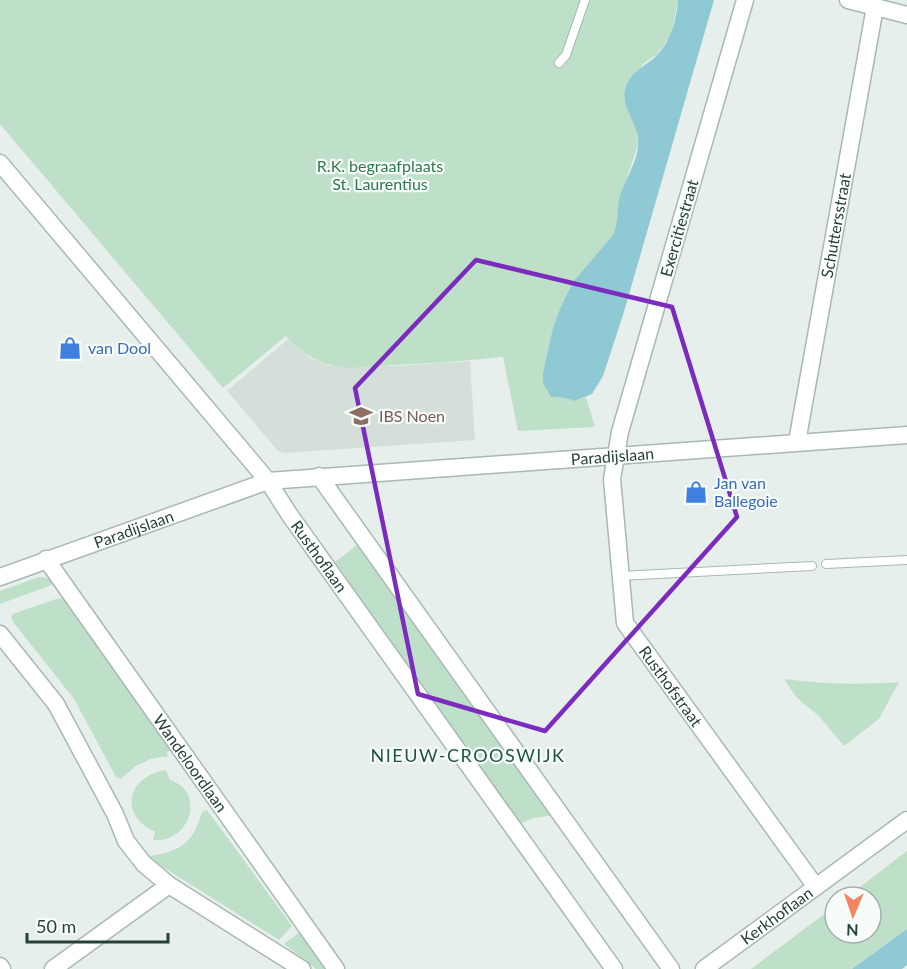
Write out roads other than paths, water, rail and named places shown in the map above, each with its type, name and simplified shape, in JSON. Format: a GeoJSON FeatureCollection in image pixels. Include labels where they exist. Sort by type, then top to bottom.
{"type":"FeatureCollection","features":[{"type":"Feature","properties":{"kind":"street","name":"Exercitiestraat"},"geometry":{"type":"LineString","coordinates":[[615,455],[745,0]]}},
{"type":"Feature","properties":{"kind":"street"},"geometry":{"type":"LineString","coordinates":[[848,0],[907,15]]}},
{"type":"Feature","properties":{"kind":"street","name":"Schuttersstraat"},"geometry":{"type":"LineString","coordinates":[[797,442],[875,7]]}},
{"type":"Feature","properties":{"kind":"street","name":"Rusthoflaan"},"geometry":{"type":"LineString","coordinates":[[0,163],[267,481],[614,969]]}},
{"type":"Feature","properties":{"kind":"street","name":"Paradijslaan"},"geometry":{"type":"LineString","coordinates":[[0,577],[267,481],[907,435]]}},
{"type":"Feature","properties":{"kind":"street","name":"Rusthofstraat"},"geometry":{"type":"LineString","coordinates":[[615,455],[612,479],[625,623],[816,887]]}},
{"type":"Feature","properties":{"kind":"street"},"geometry":{"type":"LineString","coordinates":[[319,476],[671,969]]}},
{"type":"Feature","properties":{"kind":"street","name":"Wandeloordlaan"},"geometry":{"type":"LineString","coordinates":[[46,559],[336,969]]}},
{"type":"Feature","properties":{"kind":"street"},"geometry":{"type":"LineString","coordinates":[[0,634],[56,704],[115,814],[126,841],[144,864],[169,885],[302,969]]}},
{"type":"Feature","properties":{"kind":"street","name":"Kerkhoflaan"},"geometry":{"type":"LineString","coordinates":[[704,969],[907,820]]}},
{"type":"Feature","properties":{"kind":"street"},"geometry":{"type":"LineString","coordinates":[[53,969],[169,885]]}},
{"type":"Feature","properties":{"kind":"lane"},"geometry":{"type":"LineString","coordinates":[[560,63],[566,55],[585,0]]}},
{"type":"Feature","properties":{"kind":"lane"},"geometry":{"type":"LineString","coordinates":[[826,564],[907,560]]}},
{"type":"Feature","properties":{"kind":"lane"},"geometry":{"type":"LineString","coordinates":[[620,576],[812,566]]}},
{"type":"Feature","properties":{"kind":"water"},"geometry":{"type":"Polygon","coordinates":[[[678,0],[714,0],[623,315],[603,376],[592,394],[574,401],[551,397],[543,383],[543,373],[553,328],[573,282],[613,235],[621,192],[637,154],[637,133],[625,103],[625,91],[633,75],[654,58],[665,45],[674,24],[678,0]]]}},
{"type":"Feature","properties":{"kind":"water"},"geometry":{"type":"Polygon","coordinates":[[[907,929],[907,965],[902,969],[852,969],[907,929]]]}},
{"type":"Feature","properties":{"kind":"place","name":"van Dool"},"geometry":{"type":"Point","coordinates":[70,348]}},
{"type":"Feature","properties":{"kind":"place","name":"IBS Noen"},"geometry":{"type":"Point","coordinates":[361,416]}},
{"type":"Feature","properties":{"kind":"place","name":"Jan van Ballegoie"},"geometry":{"type":"Point","coordinates":[696,492]}},
{"type":"Feature","properties":{"kind":"district","name":"NIEUW-CROOSWIJK"},"geometry":{"type":"Point","coordinates":[468,756]}},
{"type":"Feature","properties":{"kind":"park label","name":"R.K. begraafplaats St. Laurentius"},"geometry":{"type":"Point","coordinates":[380,175]}}]}
